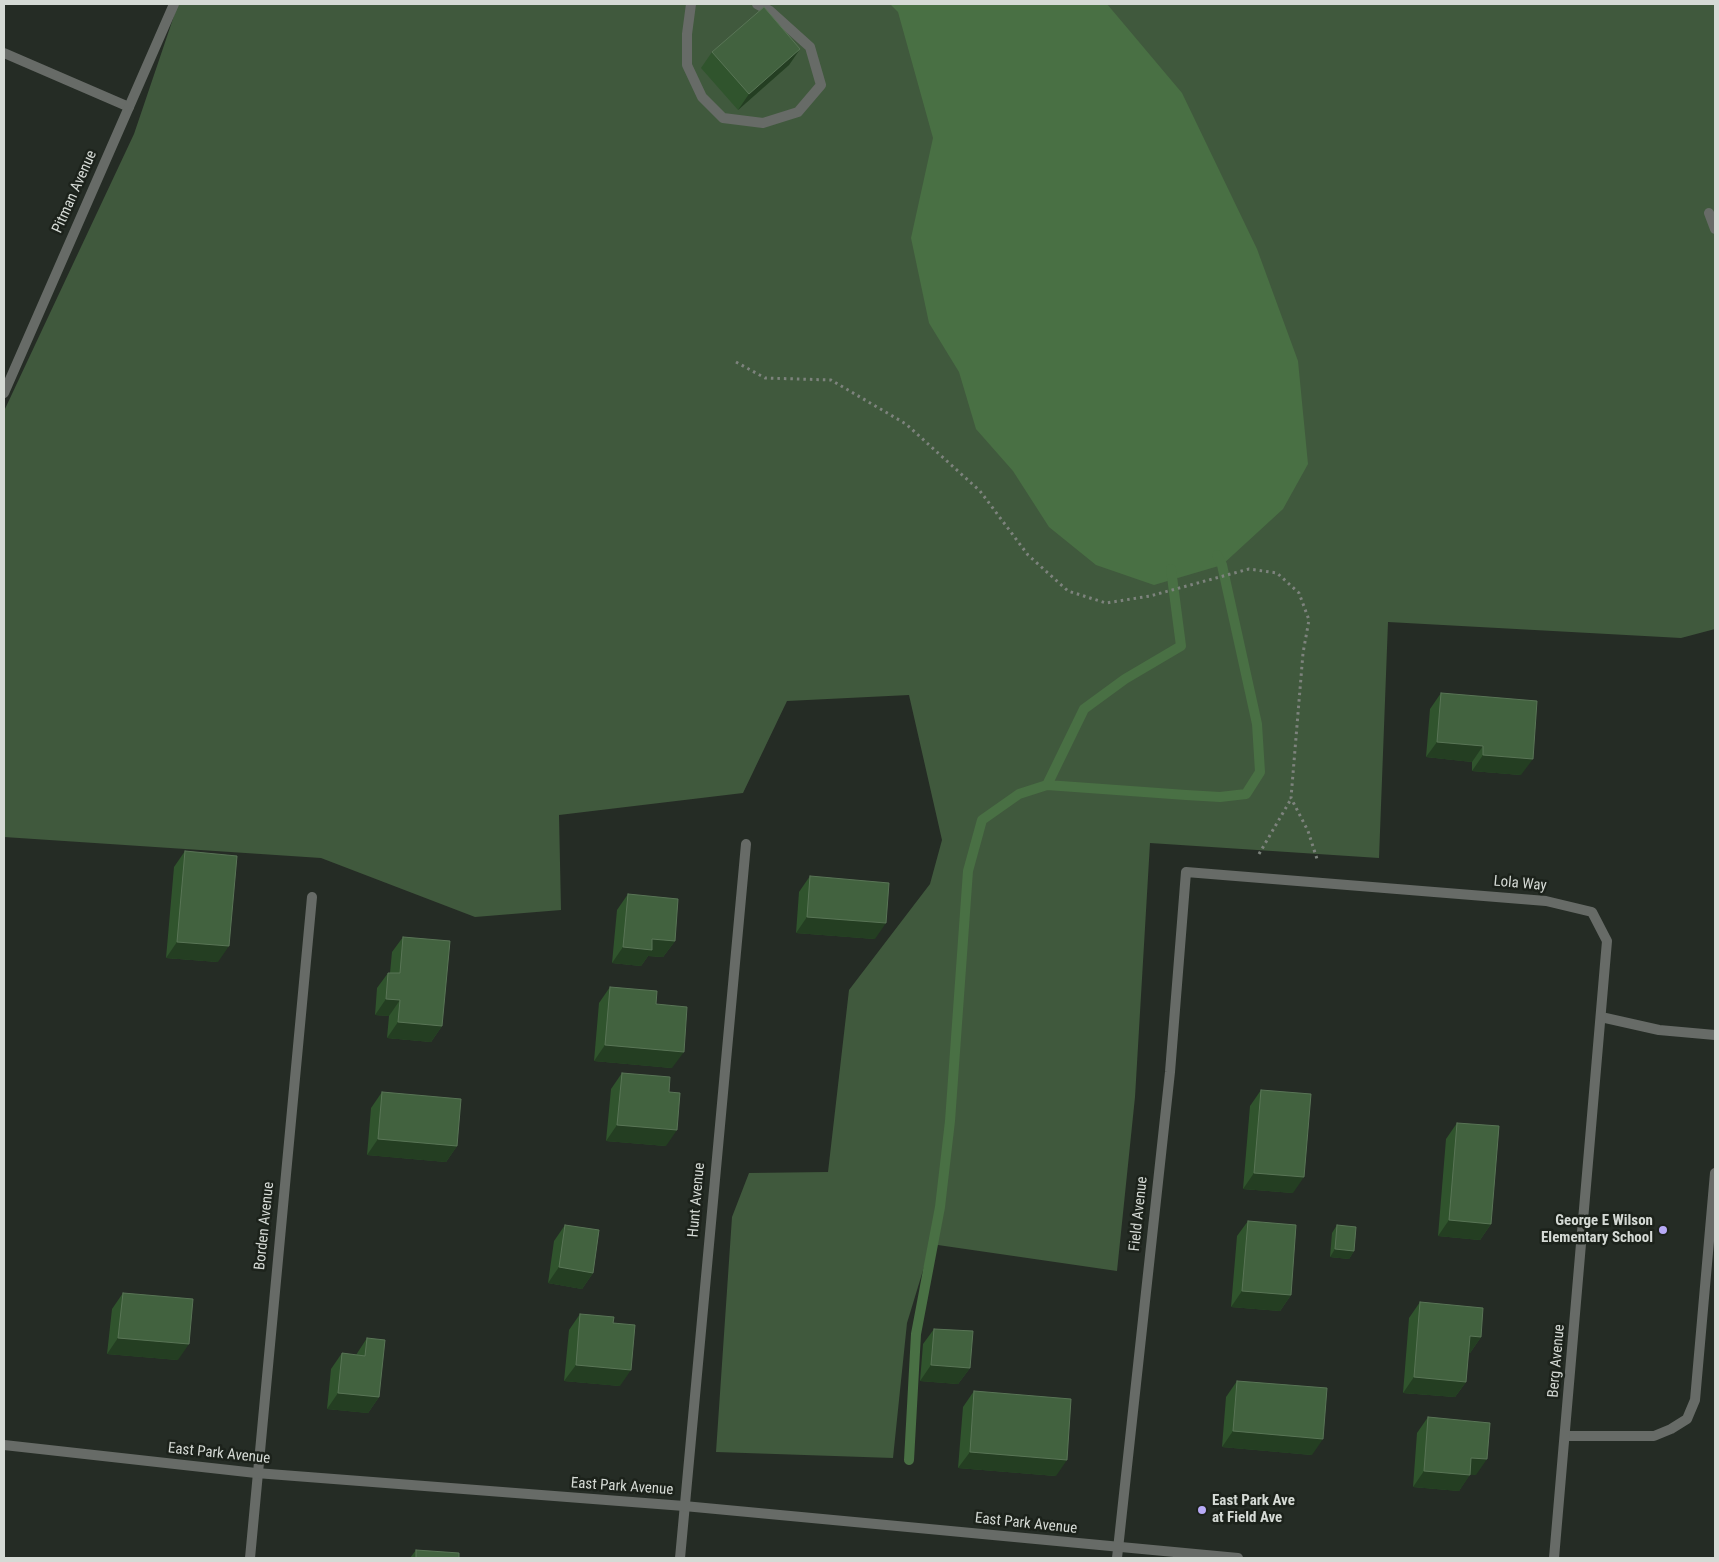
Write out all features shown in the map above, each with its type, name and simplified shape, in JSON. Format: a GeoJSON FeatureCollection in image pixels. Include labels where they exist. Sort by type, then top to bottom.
{"type":"FeatureCollection","features":[{"type":"Feature","properties":{"kind":"street","name":"Pitman Avenue"},"geometry":{"type":"LineString","coordinates":[[4,393],[174,4]]}},
{"type":"Feature","properties":{"kind":"street"},"geometry":{"type":"LineString","coordinates":[[691,4],[686,34],[687,65],[702,97],[723,118],[763,123],[798,112],[821,85],[810,47],[770,11],[756,4]]}},
{"type":"Feature","properties":{"kind":"street"},"geometry":{"type":"LineString","coordinates":[[4,52],[129,108]]}},
{"type":"Feature","properties":{"kind":"street"},"geometry":{"type":"LineString","coordinates":[[1709,213],[1715,229]]}},
{"type":"Feature","properties":{"kind":"street","name":"Hunt Avenue"},"geometry":{"type":"LineString","coordinates":[[680,1558],[746,844]]}},
{"type":"Feature","properties":{"kind":"street","name":"Lola Way"},"geometry":{"type":"LineString","coordinates":[[1186,872],[1546,901],[1592,912],[1607,941],[1589,1166]]}},
{"type":"Feature","properties":{"kind":"street","name":"Field Avenue"},"geometry":{"type":"LineString","coordinates":[[1118,1553],[1170,1072],[1186,872]]}},
{"type":"Feature","properties":{"kind":"street","name":"Borden Avenue"},"geometry":{"type":"LineString","coordinates":[[250,1558],[256,1473],[312,897]]}},
{"type":"Feature","properties":{"kind":"street"},"geometry":{"type":"LineString","coordinates":[[1600,1016],[1659,1030],[1715,1035]]}},
{"type":"Feature","properties":{"kind":"street","name":"Berg Avenue"},"geometry":{"type":"LineString","coordinates":[[1554,1558],[1589,1166]]}},
{"type":"Feature","properties":{"kind":"street"},"geometry":{"type":"LineString","coordinates":[[1565,1436],[1654,1436],[1671,1429],[1687,1419],[1695,1400],[1715,1173]]}},
{"type":"Feature","properties":{"kind":"street","name":"East Park Avenue"},"geometry":{"type":"LineString","coordinates":[[4,1445],[256,1473],[684,1506],[1118,1553],[1238,1558]]}},
{"type":"Feature","properties":{"kind":"path"},"geometry":{"type":"LineString","coordinates":[[736,362],[765,378],[831,380],[906,424],[980,491],[1028,555],[1068,591],[1106,603],[1150,596],[1249,569],[1277,573],[1299,593],[1310,620],[1303,653],[1291,798],[1246,877]]}},
{"type":"Feature","properties":{"kind":"path"},"geometry":{"type":"LineString","coordinates":[[1291,798],[1308,831],[1325,883]]}},
{"type":"Feature","properties":{"kind":"shaded area"},"geometry":{"type":"Polygon","coordinates":[[[178,4],[1715,4],[1715,629],[1681,638],[1388,622],[1379,858],[1150,843],[1135,1097],[1117,1271],[931,1244],[907,1323],[893,1458],[716,1452],[732,1217],[749,1173],[828,1172],[849,990],[930,884],[942,840],[909,695],[787,701],[743,793],[559,815],[561,910],[475,917],[321,858],[4,837],[4,411],[134,134],[178,4]]]}},
{"type":"Feature","properties":{"kind":"shaded area"},"geometry":{"type":"Polygon","coordinates":[[[890,4],[1107,4],[1182,93],[1257,249],[1298,361],[1308,464],[1283,509],[1222,565],[1154,585],[1096,565],[1049,527],[1013,471],[976,429],[959,372],[929,323],[911,238],[933,138],[898,12],[890,4]]]}},
{"type":"Feature","properties":{"kind":"building"},"geometry":{"type":"Polygon","coordinates":[[[764,7],[800,49],[749,94],[712,52],[764,7]]]}},
{"type":"Feature","properties":{"kind":"building"},"geometry":{"type":"Polygon","coordinates":[[[1441,693],[1537,701],[1533,759],[1483,755],[1483,746],[1437,742],[1441,693]]]}},
{"type":"Feature","properties":{"kind":"building"},"geometry":{"type":"Polygon","coordinates":[[[185,851],[237,856],[229,946],[177,942],[185,851]]]}},
{"type":"Feature","properties":{"kind":"building"},"geometry":{"type":"Polygon","coordinates":[[[810,876],[889,883],[886,923],[807,917],[810,876]]]}},
{"type":"Feature","properties":{"kind":"building"},"geometry":{"type":"Polygon","coordinates":[[[628,894],[678,899],[675,941],[652,939],[652,950],[623,947],[628,894]]]}},
{"type":"Feature","properties":{"kind":"building"},"geometry":{"type":"Polygon","coordinates":[[[403,937],[450,941],[442,1026],[398,1022],[400,1000],[386,999],[388,973],[400,973],[403,937]]]}},
{"type":"Feature","properties":{"kind":"building"},"geometry":{"type":"Polygon","coordinates":[[[610,987],[657,991],[656,1004],[687,1007],[684,1052],[605,1045],[610,987]]]}},
{"type":"Feature","properties":{"kind":"building"},"geometry":{"type":"Polygon","coordinates":[[[622,1073],[670,1077],[669,1092],[680,1093],[677,1130],[617,1125],[622,1073]]]}},
{"type":"Feature","properties":{"kind":"building"},"geometry":{"type":"Polygon","coordinates":[[[1261,1090],[1311,1094],[1304,1177],[1254,1173],[1261,1090]]]}},
{"type":"Feature","properties":{"kind":"building"},"geometry":{"type":"Polygon","coordinates":[[[382,1092],[461,1099],[457,1146],[378,1139],[382,1092]]]}},
{"type":"Feature","properties":{"kind":"building"},"geometry":{"type":"Polygon","coordinates":[[[1457,1123],[1499,1126],[1491,1224],[1449,1220],[1457,1123]]]}},
{"type":"Feature","properties":{"kind":"building"},"geometry":{"type":"Polygon","coordinates":[[[1248,1221],[1296,1225],[1291,1295],[1242,1291],[1248,1221]]]}},
{"type":"Feature","properties":{"kind":"building"},"geometry":{"type":"Polygon","coordinates":[[[565,1225],[599,1230],[593,1273],[559,1267],[565,1225]]]}},
{"type":"Feature","properties":{"kind":"building"},"geometry":{"type":"Polygon","coordinates":[[[1337,1225],[1356,1227],[1354,1251],[1335,1249],[1337,1225]]]}},
{"type":"Feature","properties":{"kind":"building"},"geometry":{"type":"Polygon","coordinates":[[[123,1293],[193,1299],[189,1344],[118,1338],[123,1293]]]}},
{"type":"Feature","properties":{"kind":"building"},"geometry":{"type":"Polygon","coordinates":[[[1420,1302],[1483,1308],[1481,1337],[1470,1336],[1466,1382],[1414,1377],[1420,1302]]]}},
{"type":"Feature","properties":{"kind":"building"},"geometry":{"type":"Polygon","coordinates":[[[580,1314],[614,1317],[613,1323],[635,1325],[631,1370],[576,1365],[580,1314]]]}},
{"type":"Feature","properties":{"kind":"building"},"geometry":{"type":"Polygon","coordinates":[[[934,1329],[973,1331],[970,1368],[931,1365],[934,1329]]]}},
{"type":"Feature","properties":{"kind":"building"},"geometry":{"type":"Polygon","coordinates":[[[367,1338],[385,1340],[379,1397],[338,1393],[342,1353],[365,1356],[367,1338]]]}},
{"type":"Feature","properties":{"kind":"building"},"geometry":{"type":"Polygon","coordinates":[[[1237,1381],[1327,1388],[1323,1439],[1233,1431],[1237,1381]]]}},
{"type":"Feature","properties":{"kind":"building"},"geometry":{"type":"Polygon","coordinates":[[[974,1391],[1071,1399],[1067,1460],[970,1452],[974,1391]]]}},
{"type":"Feature","properties":{"kind":"building"},"geometry":{"type":"Polygon","coordinates":[[[1428,1417],[1490,1423],[1487,1459],[1471,1458],[1470,1475],[1424,1471],[1428,1417]]]}},
{"type":"Feature","properties":{"kind":"building"},"geometry":{"type":"Polygon","coordinates":[[[416,1550],[459,1553],[459,1558],[416,1558],[416,1550]]]}},
{"type":"Feature","properties":{"kind":"waterway"},"geometry":{"type":"LineString","coordinates":[[909,1460],[916,1334],[940,1207],[950,1121],[968,871],[982,820],[1019,794],[1047,785],[1220,797],[1246,794],[1260,772],[1257,724],[1222,565],[1217,555]]}},
{"type":"Feature","properties":{"kind":"waterway"},"geometry":{"type":"LineString","coordinates":[[1047,785],[1084,709],[1125,679],[1181,646],[1171,569]]}},
{"type":"Feature","properties":{"kind":"place","name":"George E Wilson Elementary School"},"geometry":{"type":"Point","coordinates":[1663,1230]}},
{"type":"Feature","properties":{"kind":"place","name":"East Park Ave at Field Ave"},"geometry":{"type":"Point","coordinates":[1202,1510]}}]}
